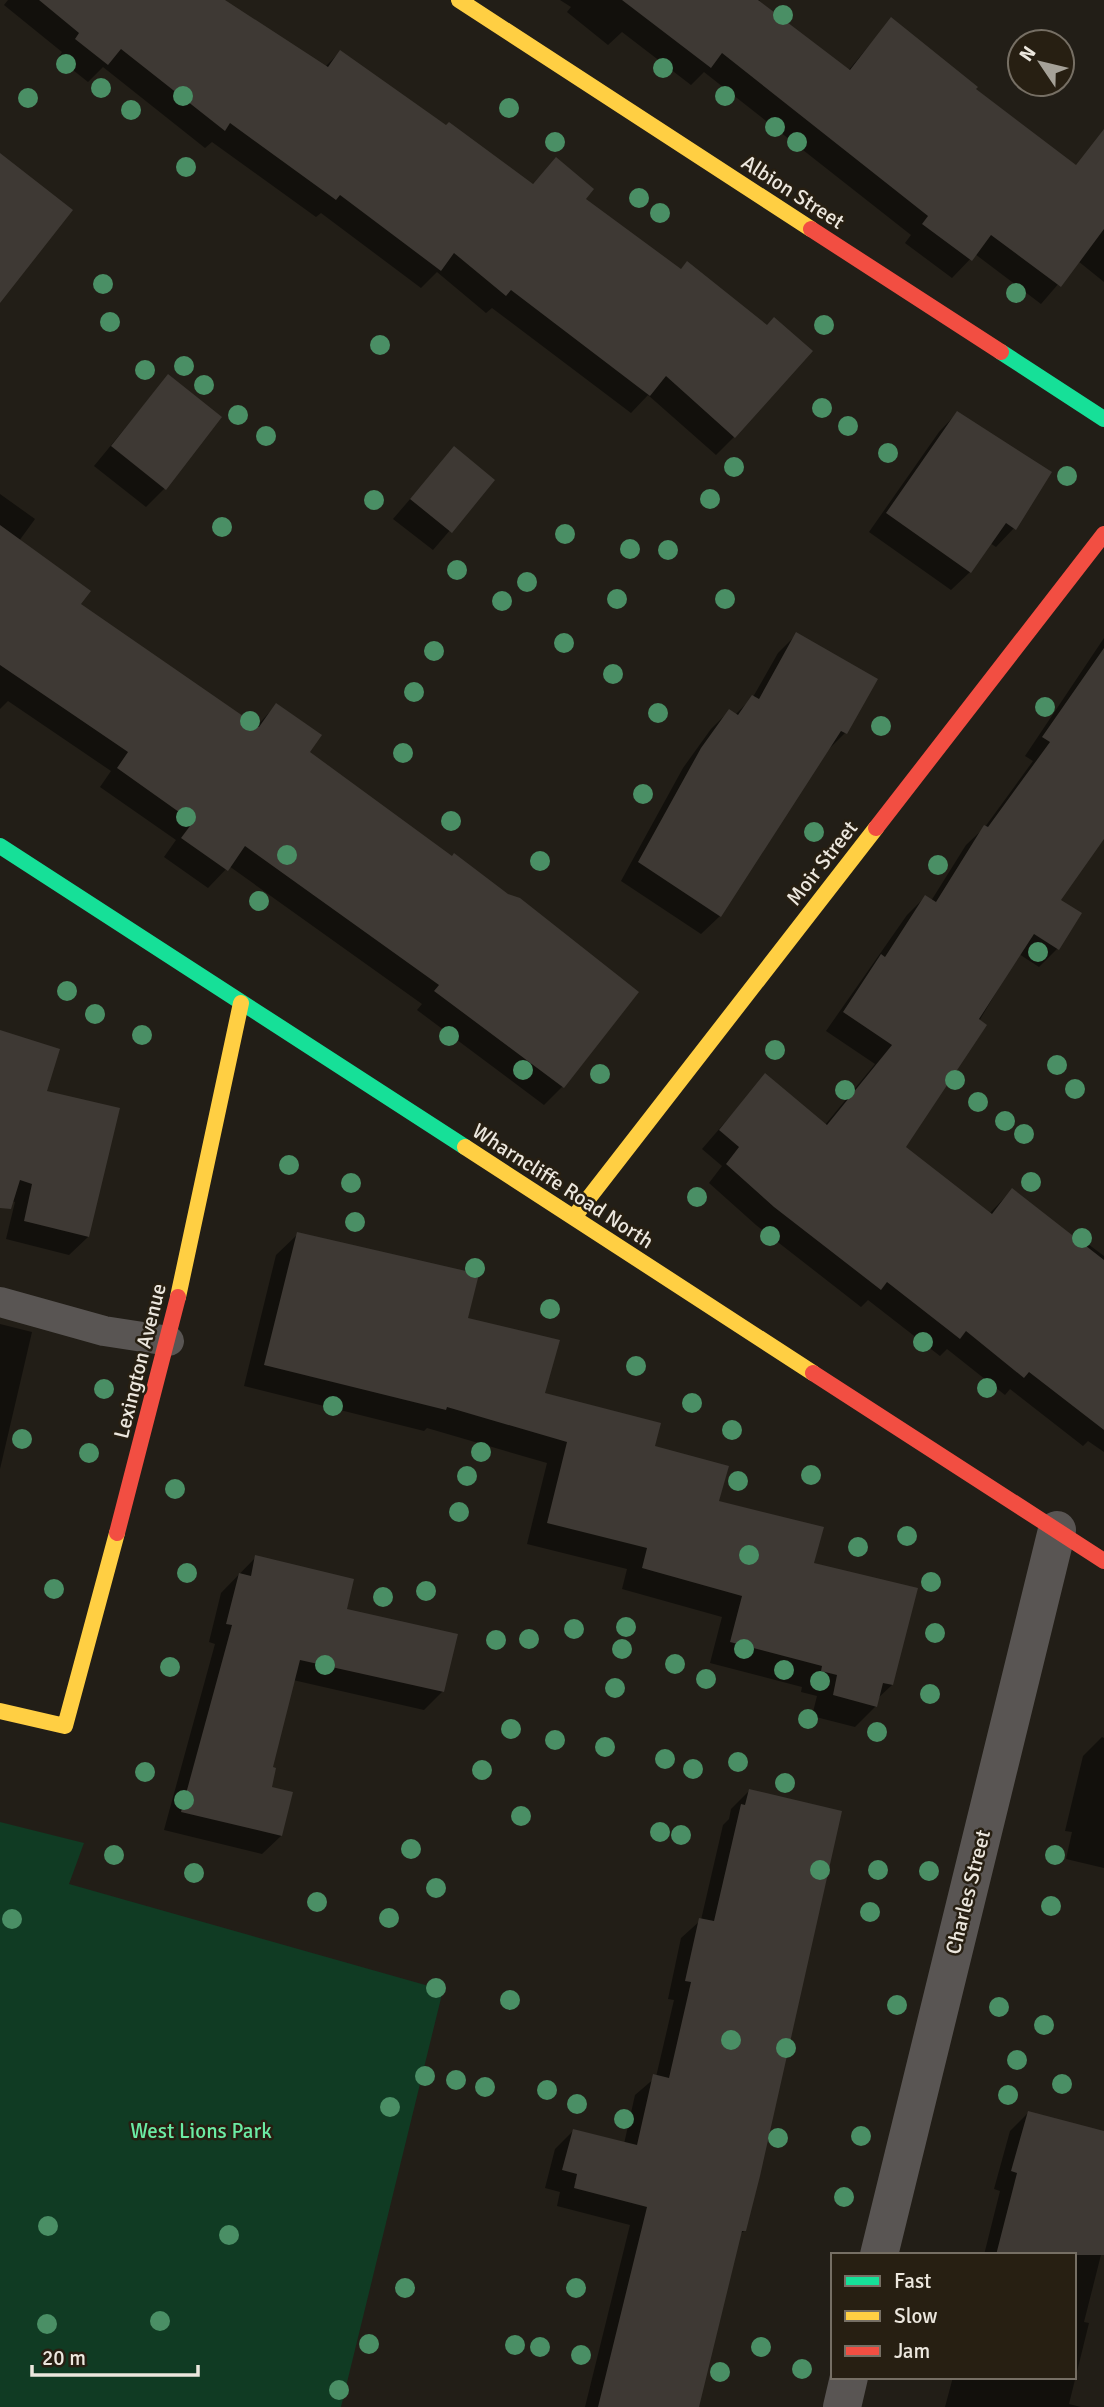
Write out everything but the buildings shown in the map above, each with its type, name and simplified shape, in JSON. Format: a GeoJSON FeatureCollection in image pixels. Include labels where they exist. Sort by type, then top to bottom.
{"type":"FeatureCollection","features":[{"type":"Feature","properties":{"kind":"street","name":"Albion Street"},"geometry":{"type":"LineString","coordinates":[[459,0],[1104,419]]}},
{"type":"Feature","properties":{"kind":"street","name":"Moir Street"},"geometry":{"type":"LineString","coordinates":[[574,1217],[1104,534]]}},
{"type":"Feature","properties":{"kind":"street","name":"Wharncliffe Road North"},"geometry":{"type":"LineString","coordinates":[[0,846],[1104,1561]]}},
{"type":"Feature","properties":{"kind":"street","name":"Lexington Avenue"},"geometry":{"type":"LineString","coordinates":[[0,1712],[65,1726],[169,1341],[241,1003]]}},
{"type":"Feature","properties":{"kind":"street","name":"Charles Street"},"geometry":{"type":"LineString","coordinates":[[879,2253],[1057,1530]]}},
{"type":"Feature","properties":{"kind":"street"},"geometry":{"type":"LineString","coordinates":[[842,2407],[849,2379]]}},
{"type":"Feature","properties":{"kind":"lane"},"geometry":{"type":"LineString","coordinates":[[0,1302],[104,1331],[169,1341]]}},
{"type":"Feature","properties":{"kind":"green space","name":"West Lions Park"},"geometry":{"type":"Polygon","coordinates":[[[0,1822],[84,1843],[69,1884],[443,1990],[341,2407],[0,2407],[0,1822]]]}},
{"type":"Feature","properties":{"kind":"traffic: fast"},"geometry":{"type":"LineString","coordinates":[[1001,352],[1104,419]]}},
{"type":"Feature","properties":{"kind":"traffic: fast"},"geometry":{"type":"LineString","coordinates":[[0,846],[465,1147]]}},
{"type":"Feature","properties":{"kind":"traffic: slow"},"geometry":{"type":"LineString","coordinates":[[459,0],[811,229]]}},
{"type":"Feature","properties":{"kind":"traffic: slow"},"geometry":{"type":"LineString","coordinates":[[574,1217],[876,828]]}},
{"type":"Feature","properties":{"kind":"traffic: slow"},"geometry":{"type":"LineString","coordinates":[[178,1297],[241,1003]]}},
{"type":"Feature","properties":{"kind":"traffic: slow"},"geometry":{"type":"LineString","coordinates":[[465,1147],[813,1373]]}},
{"type":"Feature","properties":{"kind":"traffic: slow"},"geometry":{"type":"LineString","coordinates":[[0,1711],[65,1726],[117,1533]]}},
{"type":"Feature","properties":{"kind":"traffic: jam"},"geometry":{"type":"LineString","coordinates":[[811,229],[1001,352]]}},
{"type":"Feature","properties":{"kind":"traffic: jam"},"geometry":{"type":"LineString","coordinates":[[876,828],[1104,534]]}},
{"type":"Feature","properties":{"kind":"traffic: jam"},"geometry":{"type":"LineString","coordinates":[[117,1533],[178,1297]]}},
{"type":"Feature","properties":{"kind":"traffic: jam"},"geometry":{"type":"LineString","coordinates":[[813,1373],[1104,1561]]}}]}
